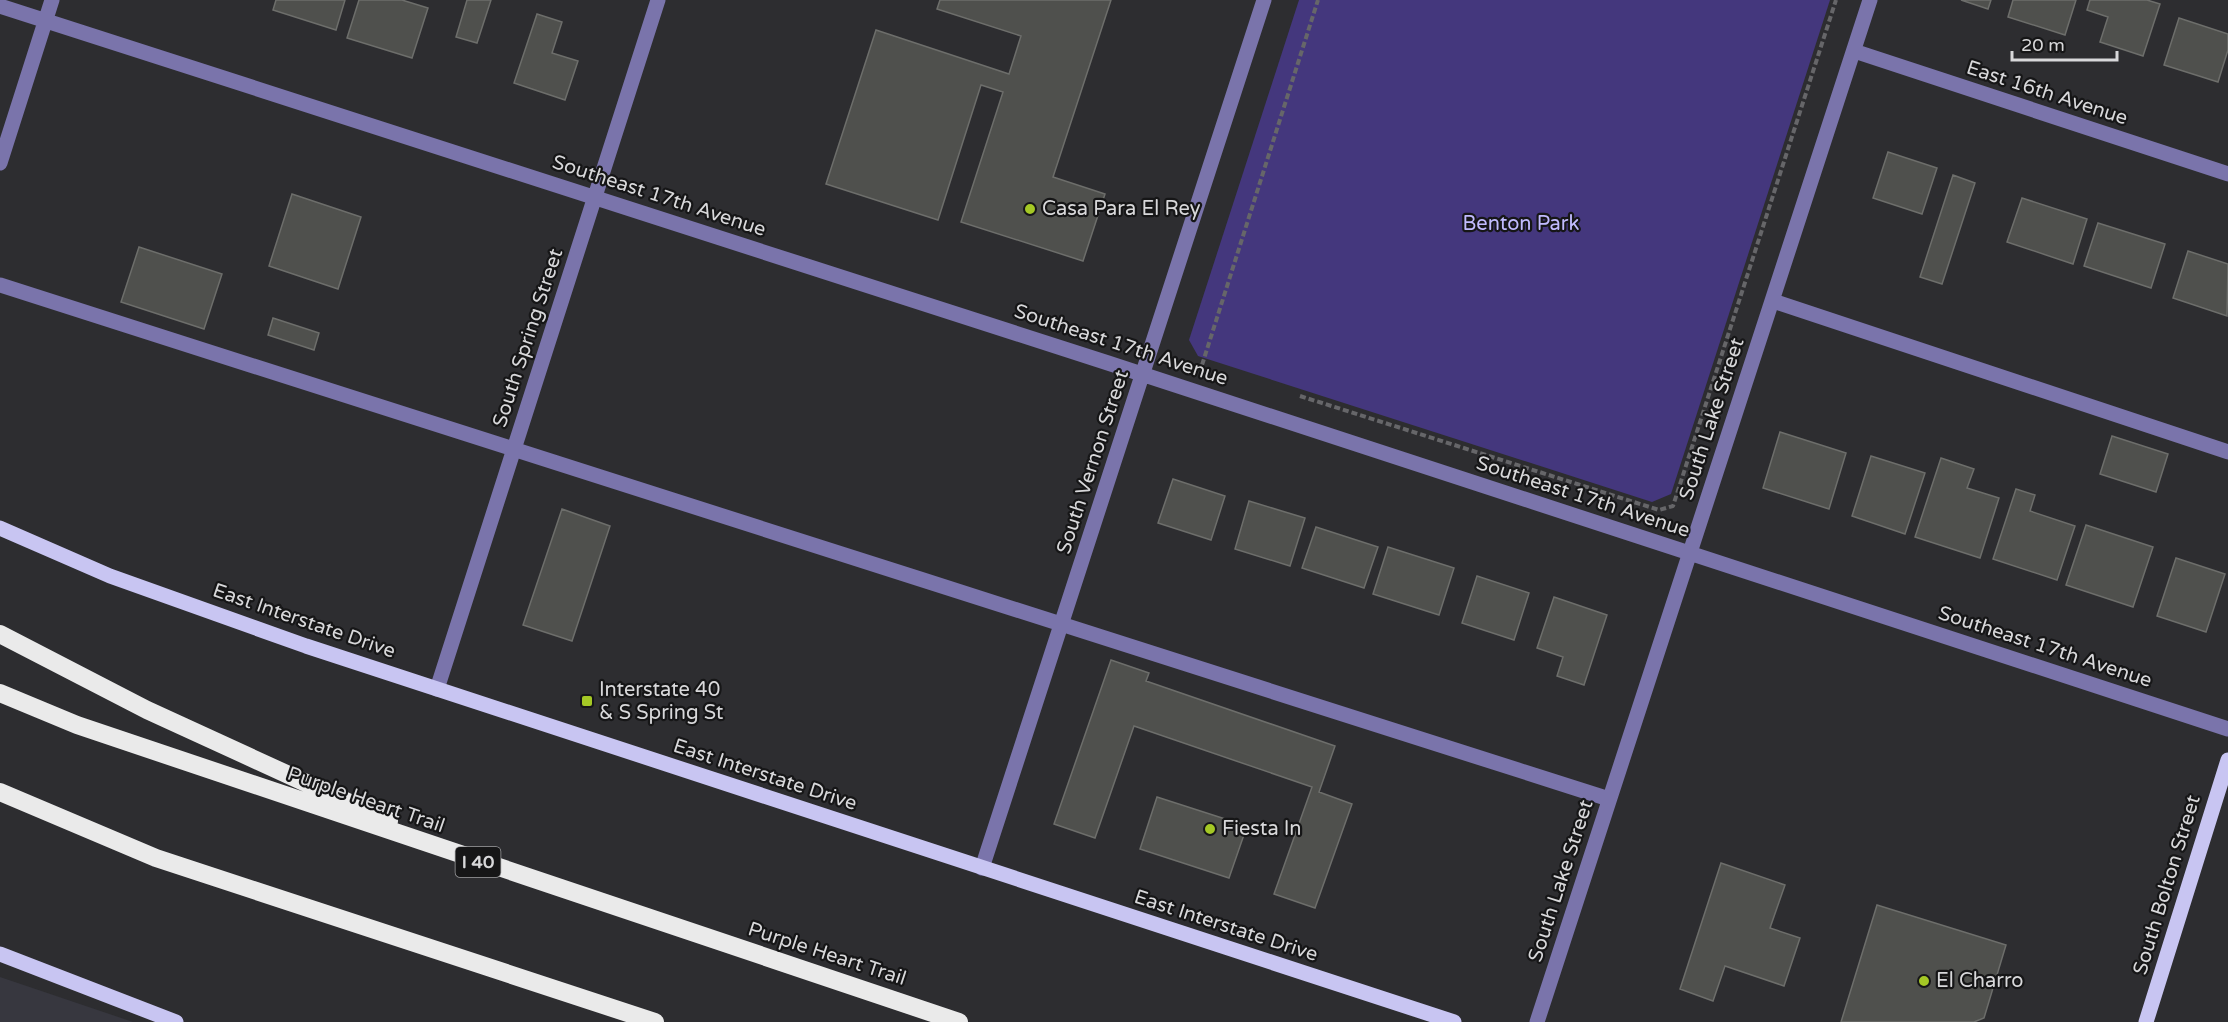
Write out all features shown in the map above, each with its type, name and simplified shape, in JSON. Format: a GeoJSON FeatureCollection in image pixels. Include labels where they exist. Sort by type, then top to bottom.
{"type":"FeatureCollection","features":[{"type":"Feature","properties":{"kind":"highway"},"geometry":{"type":"LineString","coordinates":[[0,634],[147,710],[481,862]]}},
{"type":"Feature","properties":{"kind":"highway","name":"Purple Heart Trail"},"geometry":{"type":"LineString","coordinates":[[0,693],[77,725],[959,1022]]}},
{"type":"Feature","properties":{"kind":"highway"},"geometry":{"type":"LineString","coordinates":[[0,792],[156,858],[655,1022]]}},
{"type":"Feature","properties":{"kind":"main road","name":"East Interstate Drive"},"geometry":{"type":"LineString","coordinates":[[0,528],[110,576],[437,689],[1454,1022]]}},
{"type":"Feature","properties":{"kind":"main road","name":"South Bolton Street"},"geometry":{"type":"LineString","coordinates":[[2146,1022],[2228,760]]}},
{"type":"Feature","properties":{"kind":"main road"},"geometry":{"type":"LineString","coordinates":[[0,954],[176,1022]]}},
{"type":"Feature","properties":{"kind":"street"},"geometry":{"type":"LineString","coordinates":[[0,163],[52,0]]}},
{"type":"Feature","properties":{"kind":"street","name":"South Spring Street"},"geometry":{"type":"LineString","coordinates":[[437,689],[658,0]]}},
{"type":"Feature","properties":{"kind":"street","name":"South Vernon Street"},"geometry":{"type":"LineString","coordinates":[[982,868],[1264,0]]}},
{"type":"Feature","properties":{"kind":"street","name":"South Lake Street"},"geometry":{"type":"LineString","coordinates":[[1536,1022],[1870,0]]}},
{"type":"Feature","properties":{"kind":"street","name":"Southeast 17th Avenue"},"geometry":{"type":"LineString","coordinates":[[0,6],[1143,374],[2228,729]]}},
{"type":"Feature","properties":{"kind":"street","name":"East 16th Avenue"},"geometry":{"type":"LineString","coordinates":[[1854,51],[2228,174]]}},
{"type":"Feature","properties":{"kind":"street"},"geometry":{"type":"LineString","coordinates":[[0,285],[514,452],[1063,622],[1610,799]]}},
{"type":"Feature","properties":{"kind":"street"},"geometry":{"type":"LineString","coordinates":[[1773,302],[2228,452]]}},
{"type":"Feature","properties":{"kind":"path"},"geometry":{"type":"LineString","coordinates":[[1214,368],[1202,365],[1318,0]]}},
{"type":"Feature","properties":{"kind":"path"},"geometry":{"type":"LineString","coordinates":[[1293,394],[1659,510],[1673,506],[1836,0]]}},
{"type":"Feature","properties":{"kind":"shaded area"},"geometry":{"type":"Polygon","coordinates":[[[0,977],[133,1022],[0,1022],[0,977]]]}},
{"type":"Feature","properties":{"kind":"green space","name":"Benton Park"},"geometry":{"type":"Polygon","coordinates":[[[1299,0],[1830,0],[1671,494],[1652,502],[1198,356],[1189,340],[1299,0]]]}},
{"type":"Feature","properties":{"kind":"building"},"geometry":{"type":"Polygon","coordinates":[[[276,0],[345,0],[336,30],[273,10],[276,0]]]}},
{"type":"Feature","properties":{"kind":"building"},"geometry":{"type":"Polygon","coordinates":[[[359,0],[402,0],[428,8],[412,58],[347,38],[359,0]]]}},
{"type":"Feature","properties":{"kind":"building"},"geometry":{"type":"Polygon","coordinates":[[[467,0],[491,0],[477,43],[456,37],[467,0]]]}},
{"type":"Feature","properties":{"kind":"building"},"geometry":{"type":"Polygon","coordinates":[[[940,0],[1111,0],[1053,177],[1105,194],[1083,261],[961,222],[1003,92],[981,85],[938,220],[826,184],[876,30],[1009,74],[1021,36],[937,9],[940,0]]]}},
{"type":"Feature","properties":{"kind":"building"},"geometry":{"type":"Polygon","coordinates":[[[1961,0],[1991,0],[1988,9],[1961,0]]]}},
{"type":"Feature","properties":{"kind":"building"},"geometry":{"type":"Polygon","coordinates":[[[2013,0],[2076,0],[2065,35],[2008,17],[2013,0]]]}},
{"type":"Feature","properties":{"kind":"building"},"geometry":{"type":"Polygon","coordinates":[[[2090,0],[2147,0],[2160,4],[2143,56],[2100,42],[2108,17],[2087,10],[2090,0]]]}},
{"type":"Feature","properties":{"kind":"building"},"geometry":{"type":"Polygon","coordinates":[[[537,14],[562,22],[552,53],[578,61],[565,100],[514,83],[537,14]]]}},
{"type":"Feature","properties":{"kind":"building"},"geometry":{"type":"Polygon","coordinates":[[[2179,18],[2228,34],[2228,50],[2218,82],[2164,65],[2179,18]]]}},
{"type":"Feature","properties":{"kind":"building"},"geometry":{"type":"Polygon","coordinates":[[[1888,152],[1937,168],[1922,214],[1873,198],[1888,152]]]}},
{"type":"Feature","properties":{"kind":"building"},"geometry":{"type":"Polygon","coordinates":[[[1953,175],[1975,183],[1942,284],[1920,277],[1953,175]]]}},
{"type":"Feature","properties":{"kind":"building"},"geometry":{"type":"Polygon","coordinates":[[[292,194],[361,217],[338,289],[269,266],[292,194]]]}},
{"type":"Feature","properties":{"kind":"building"},"geometry":{"type":"Polygon","coordinates":[[[2022,198],[2087,219],[2073,264],[2007,242],[2022,198]]]}},
{"type":"Feature","properties":{"kind":"building"},"geometry":{"type":"Polygon","coordinates":[[[2098,223],[2165,244],[2151,288],[2084,266],[2098,223]]]}},
{"type":"Feature","properties":{"kind":"building"},"geometry":{"type":"Polygon","coordinates":[[[139,247],[222,274],[204,329],[121,302],[139,247]]]}},
{"type":"Feature","properties":{"kind":"building"},"geometry":{"type":"Polygon","coordinates":[[[2188,251],[2228,264],[2227,316],[2173,298],[2188,251]]]}},
{"type":"Feature","properties":{"kind":"building"},"geometry":{"type":"Polygon","coordinates":[[[273,318],[319,333],[314,350],[268,335],[273,318]]]}},
{"type":"Feature","properties":{"kind":"building"},"geometry":{"type":"Polygon","coordinates":[[[1780,432],[1846,453],[1829,509],[1763,488],[1780,432]]]}},
{"type":"Feature","properties":{"kind":"building"},"geometry":{"type":"Polygon","coordinates":[[[2112,436],[2168,454],[2156,492],[2100,474],[2112,436]]]}},
{"type":"Feature","properties":{"kind":"building"},"geometry":{"type":"Polygon","coordinates":[[[1871,456],[1925,473],[1905,534],[1852,516],[1871,456]]]}},
{"type":"Feature","properties":{"kind":"building"},"geometry":{"type":"Polygon","coordinates":[[[1941,458],[1974,469],[1967,488],[1999,498],[1980,558],[1915,537],[1941,458]]]}},
{"type":"Feature","properties":{"kind":"building"},"geometry":{"type":"Polygon","coordinates":[[[1173,479],[1225,496],[1211,540],[1158,523],[1173,479]]]}},
{"type":"Feature","properties":{"kind":"building"},"geometry":{"type":"Polygon","coordinates":[[[2016,489],[2035,495],[2030,511],[2075,526],[2057,580],[1993,559],[2016,489]]]}},
{"type":"Feature","properties":{"kind":"building"},"geometry":{"type":"Polygon","coordinates":[[[1249,501],[1305,518],[1290,566],[1235,549],[1249,501]]]}},
{"type":"Feature","properties":{"kind":"building"},"geometry":{"type":"Polygon","coordinates":[[[562,509],[610,526],[572,641],[523,625],[562,509]]]}},
{"type":"Feature","properties":{"kind":"building"},"geometry":{"type":"Polygon","coordinates":[[[2086,525],[2153,547],[2133,607],[2066,585],[2086,525]]]}},
{"type":"Feature","properties":{"kind":"building"},"geometry":{"type":"Polygon","coordinates":[[[1316,527],[1378,547],[1364,588],[1302,568],[1316,527]]]}},
{"type":"Feature","properties":{"kind":"building"},"geometry":{"type":"Polygon","coordinates":[[[1388,547],[1454,568],[1439,615],[1373,594],[1388,547]]]}},
{"type":"Feature","properties":{"kind":"building"},"geometry":{"type":"Polygon","coordinates":[[[2176,558],[2225,574],[2206,632],[2157,616],[2176,558]]]}},
{"type":"Feature","properties":{"kind":"building"},"geometry":{"type":"Polygon","coordinates":[[[1477,576],[1529,593],[1514,640],[1462,623],[1477,576]]]}},
{"type":"Feature","properties":{"kind":"building"},"geometry":{"type":"Polygon","coordinates":[[[1554,597],[1607,615],[1584,685],[1557,676],[1563,657],[1537,648],[1554,597]]]}},
{"type":"Feature","properties":{"kind":"building"},"geometry":{"type":"Polygon","coordinates":[[[1111,660],[1149,673],[1146,681],[1335,746],[1319,792],[1352,804],[1315,908],[1274,894],[1312,787],[1134,726],[1095,838],[1054,824],[1111,660]]]}},
{"type":"Feature","properties":{"kind":"building"},"geometry":{"type":"Polygon","coordinates":[[[1157,797],[1247,826],[1229,878],[1140,849],[1157,797]]]}},
{"type":"Feature","properties":{"kind":"building"},"geometry":{"type":"Polygon","coordinates":[[[1721,863],[1785,885],[1770,928],[1800,938],[1784,986],[1725,966],[1713,1001],[1680,989],[1721,863]]]}},
{"type":"Feature","properties":{"kind":"building","name":"El Charro"},"geometry":{"type":"Polygon","coordinates":[[[1877,905],[2006,945],[1984,1018],[1974,1022],[1841,1022],[1877,905]]]}},
{"type":"Feature","properties":{"kind":"place","name":"Casa Para El Rey"},"geometry":{"type":"Point","coordinates":[1030,209]}},
{"type":"Feature","properties":{"kind":"place","name":"Interstate 40 & S Spring St"},"geometry":{"type":"Point","coordinates":[587,701]}},
{"type":"Feature","properties":{"kind":"place","name":"Fiesta In"},"geometry":{"type":"Point","coordinates":[1210,829]}},
{"type":"Feature","properties":{"kind":"place","name":"El Charro"},"geometry":{"type":"Point","coordinates":[1924,981]}}]}
